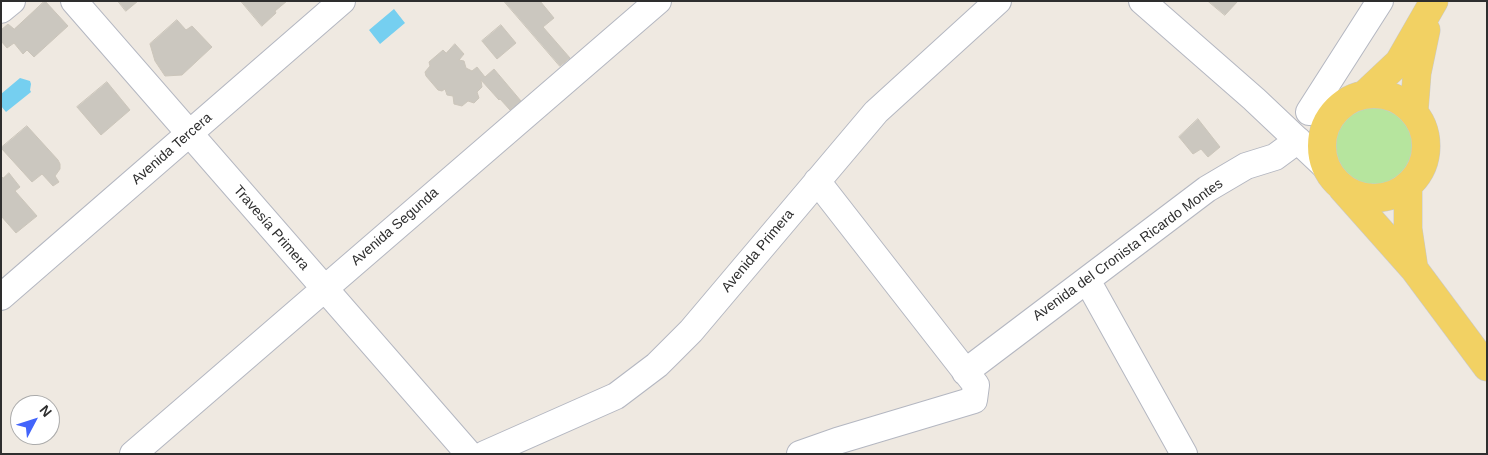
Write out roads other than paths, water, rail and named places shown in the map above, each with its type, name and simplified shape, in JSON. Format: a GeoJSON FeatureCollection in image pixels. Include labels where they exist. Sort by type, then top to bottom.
{"type":"FeatureCollection","features":[{"type":"Feature","properties":{"kind":"main road"},"geometry":{"type":"LineString","coordinates":[[1433,4],[1399,62],[1365,94],[1350,100],[1336,110],[1321,114],[1328,123],[1323,138],[1323,155],[1331,174],[1414,269],[1487,367]]}},
{"type":"Feature","properties":{"kind":"main road"},"geometry":{"type":"LineString","coordinates":[[1414,112],[1417,73],[1433,4]]}},
{"type":"Feature","properties":{"kind":"main road"},"geometry":{"type":"LineString","coordinates":[[1331,174],[1347,190],[1362,196],[1378,198],[1394,194],[1408,186],[1419,174],[1425,159],[1426,142],[1423,127],[1414,112],[1404,103],[1392,97],[1379,94],[1365,94]]}},
{"type":"Feature","properties":{"kind":"main road"},"geometry":{"type":"LineString","coordinates":[[1408,186],[1408,229],[1414,269]]}},
{"type":"Feature","properties":{"kind":"street"},"geometry":{"type":"LineString","coordinates":[[1,10],[12,1]]}},
{"type":"Feature","properties":{"kind":"street","name":"Travesía Primera"},"geometry":{"type":"LineString","coordinates":[[74,1],[470,454]]}},
{"type":"Feature","properties":{"kind":"street","name":"Avenida Tercera"},"geometry":{"type":"LineString","coordinates":[[1,297],[342,1]]}},
{"type":"Feature","properties":{"kind":"street","name":"Avenida Segunda"},"geometry":{"type":"LineString","coordinates":[[133,454],[658,1]]}},
{"type":"Feature","properties":{"kind":"street","name":"Avenida Primera"},"geometry":{"type":"LineString","coordinates":[[486,454],[616,396],[657,365],[691,331],[876,112],[998,1]]}},
{"type":"Feature","properties":{"kind":"street"},"geometry":{"type":"LineString","coordinates":[[1142,1],[1254,99],[1331,174]]}},
{"type":"Feature","properties":{"kind":"street"},"geometry":{"type":"LineString","coordinates":[[1254,99],[1291,109],[1321,114],[1380,1]]}},
{"type":"Feature","properties":{"kind":"street","name":"Avenida del Cronista Ricardo Montes"},"geometry":{"type":"LineString","coordinates":[[965,372],[1207,190],[1246,166],[1275,157],[1298,140]]}},
{"type":"Feature","properties":{"kind":"street"},"geometry":{"type":"LineString","coordinates":[[800,454],[974,400],[976,385],[817,181]]}},
{"type":"Feature","properties":{"kind":"street"},"geometry":{"type":"LineString","coordinates":[[1087,280],[1184,454]]}},
{"type":"Feature","properties":{"kind":"water"},"geometry":{"type":"Polygon","coordinates":[[[394,9],[405,23],[380,44],[369,30],[394,9]]]}},
{"type":"Feature","properties":{"kind":"water"},"geometry":{"type":"Polygon","coordinates":[[[20,78],[30,81],[31,92],[6,112],[1,106],[1,94],[20,78]]]}}]}
